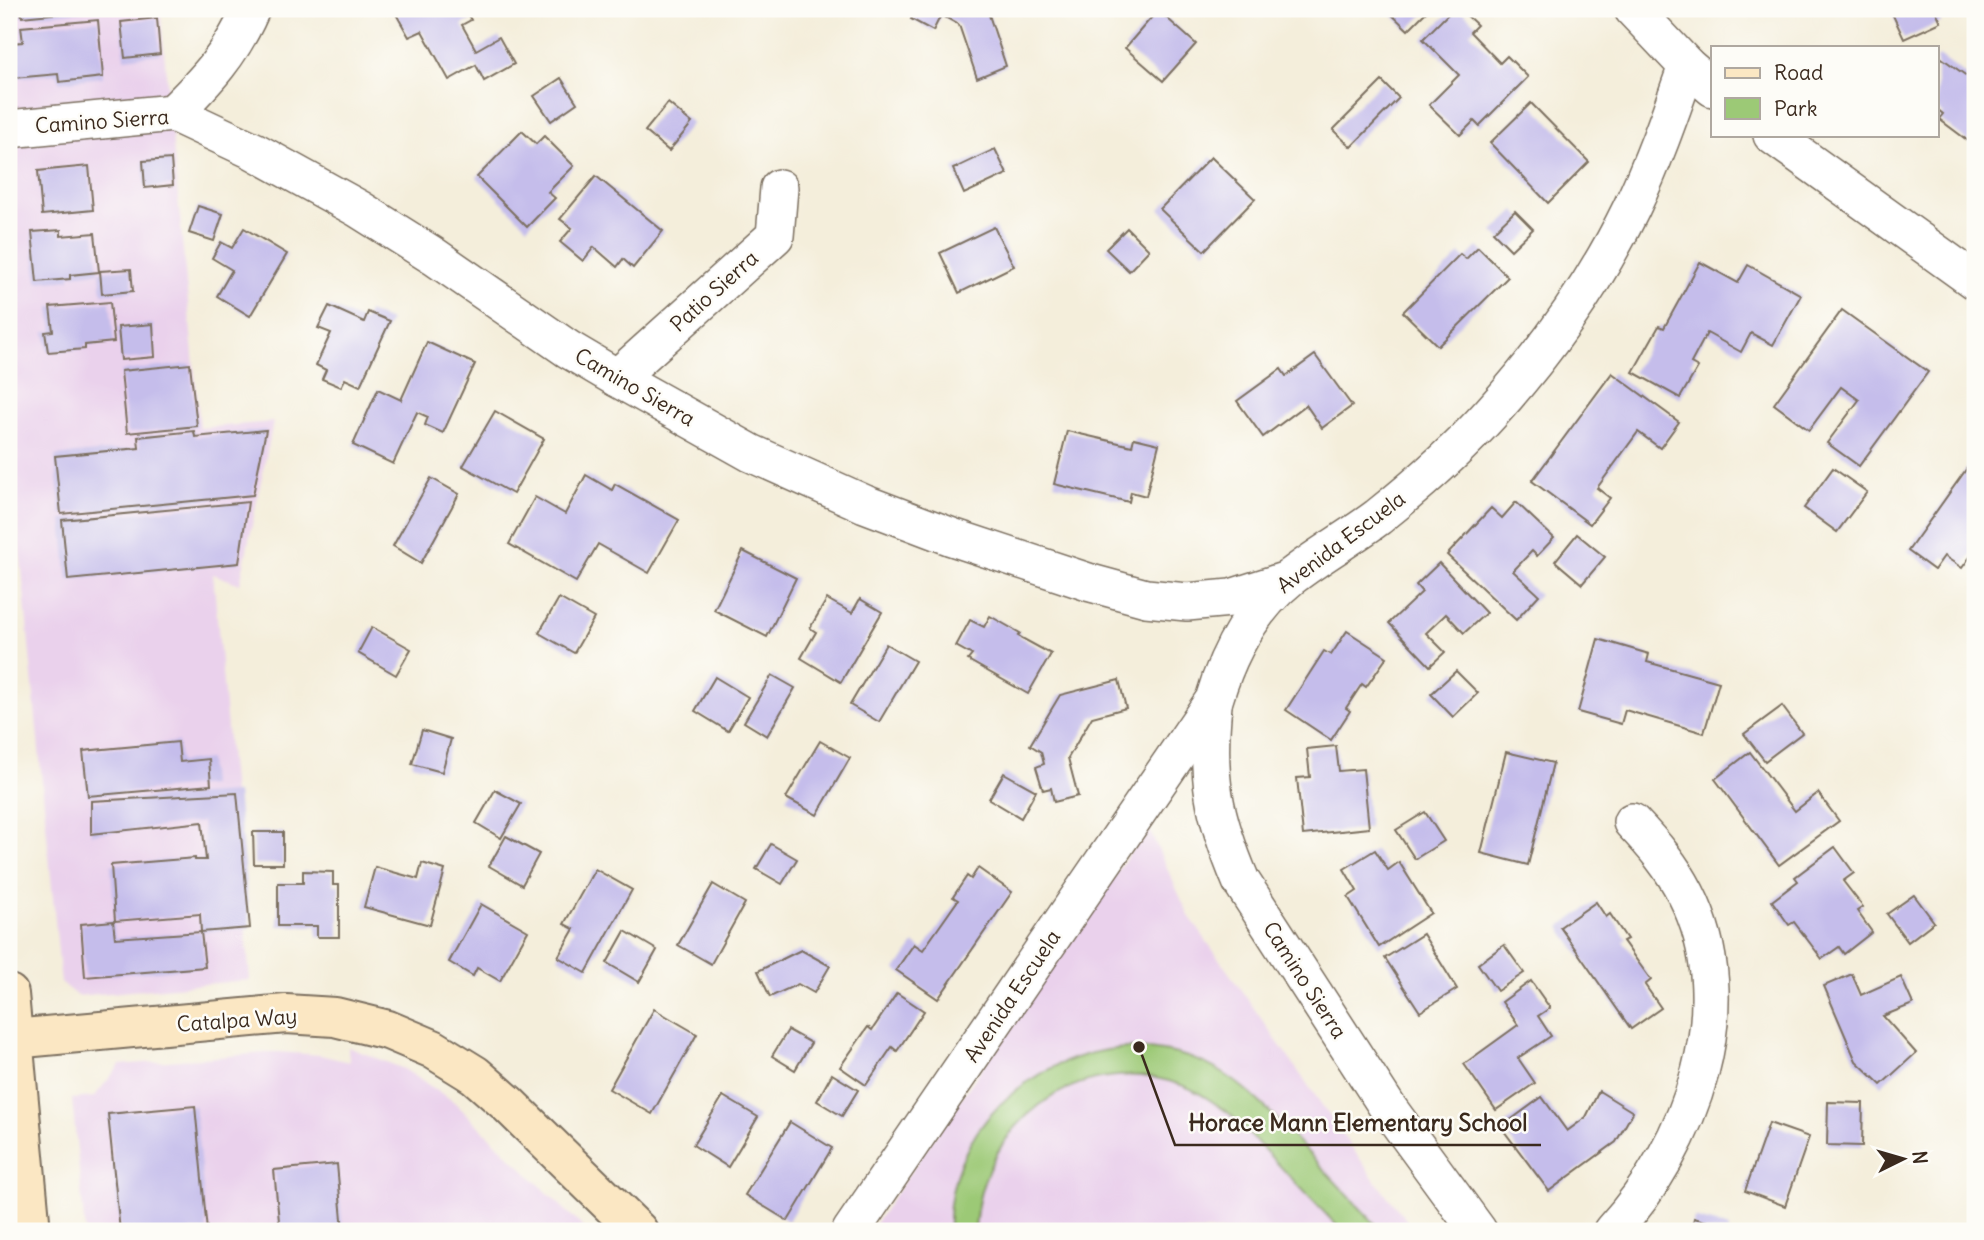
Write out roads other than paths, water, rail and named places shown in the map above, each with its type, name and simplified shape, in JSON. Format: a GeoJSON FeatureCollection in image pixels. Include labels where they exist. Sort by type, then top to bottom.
{"type":"FeatureCollection","features":[{"type":"Feature","properties":{"kind":"street"},"geometry":{"type":"LineString","coordinates":[[173,113],[214,72],[240,35],[251,9]]}},
{"type":"Feature","properties":{"kind":"street"},"geometry":{"type":"LineString","coordinates":[[1633,9],[1700,77]]}},
{"type":"Feature","properties":{"kind":"street","name":"Avenida Escuela"},"geometry":{"type":"LineString","coordinates":[[851,1231],[1214,700],[1222,672],[1240,636],[1261,606],[1290,578],[1377,518],[1436,468],[1490,413],[1549,342],[1593,278],[1630,210],[1662,140],[1700,77]]}},
{"type":"Feature","properties":{"kind":"street","name":"Camino Sierra"},"geometry":{"type":"LineString","coordinates":[[9,129],[173,113],[254,151],[359,209],[435,257],[568,349],[751,453],[865,504],[952,537],[1091,583],[1146,598],[1187,602],[1231,598],[1270,587],[1290,578]]}},
{"type":"Feature","properties":{"kind":"street"},"geometry":{"type":"LineString","coordinates":[[1773,136],[1975,282]]}},
{"type":"Feature","properties":{"kind":"street","name":"Patio Sierra"},"geometry":{"type":"LineString","coordinates":[[617,378],[775,236],[779,188]]}},
{"type":"Feature","properties":{"kind":"street","name":"Camino Sierra"},"geometry":{"type":"LineString","coordinates":[[1214,700],[1209,747],[1212,795],[1224,841],[1241,881],[1388,1108],[1478,1231]]}},
{"type":"Feature","properties":{"kind":"street"},"geometry":{"type":"LineString","coordinates":[[1612,1231],[1659,1171],[1681,1126],[1700,1073],[1709,1024],[1709,980],[1702,939],[1687,895],[1663,856],[1632,822]]}},
{"type":"Feature","properties":{"kind":"street"},"geometry":{"type":"LineString","coordinates":[[9,994],[11,1040],[31,1231]]}},
{"type":"Feature","properties":{"kind":"street","name":"Catalpa Way"},"geometry":{"type":"LineString","coordinates":[[11,1040],[286,1014],[335,1017],[388,1030],[433,1049],[475,1075],[638,1231]]}},
{"type":"Feature","properties":{"kind":"place","name":"Horace Mann Elementary School"},"geometry":{"type":"Point","coordinates":[1139,1047]}}]}
